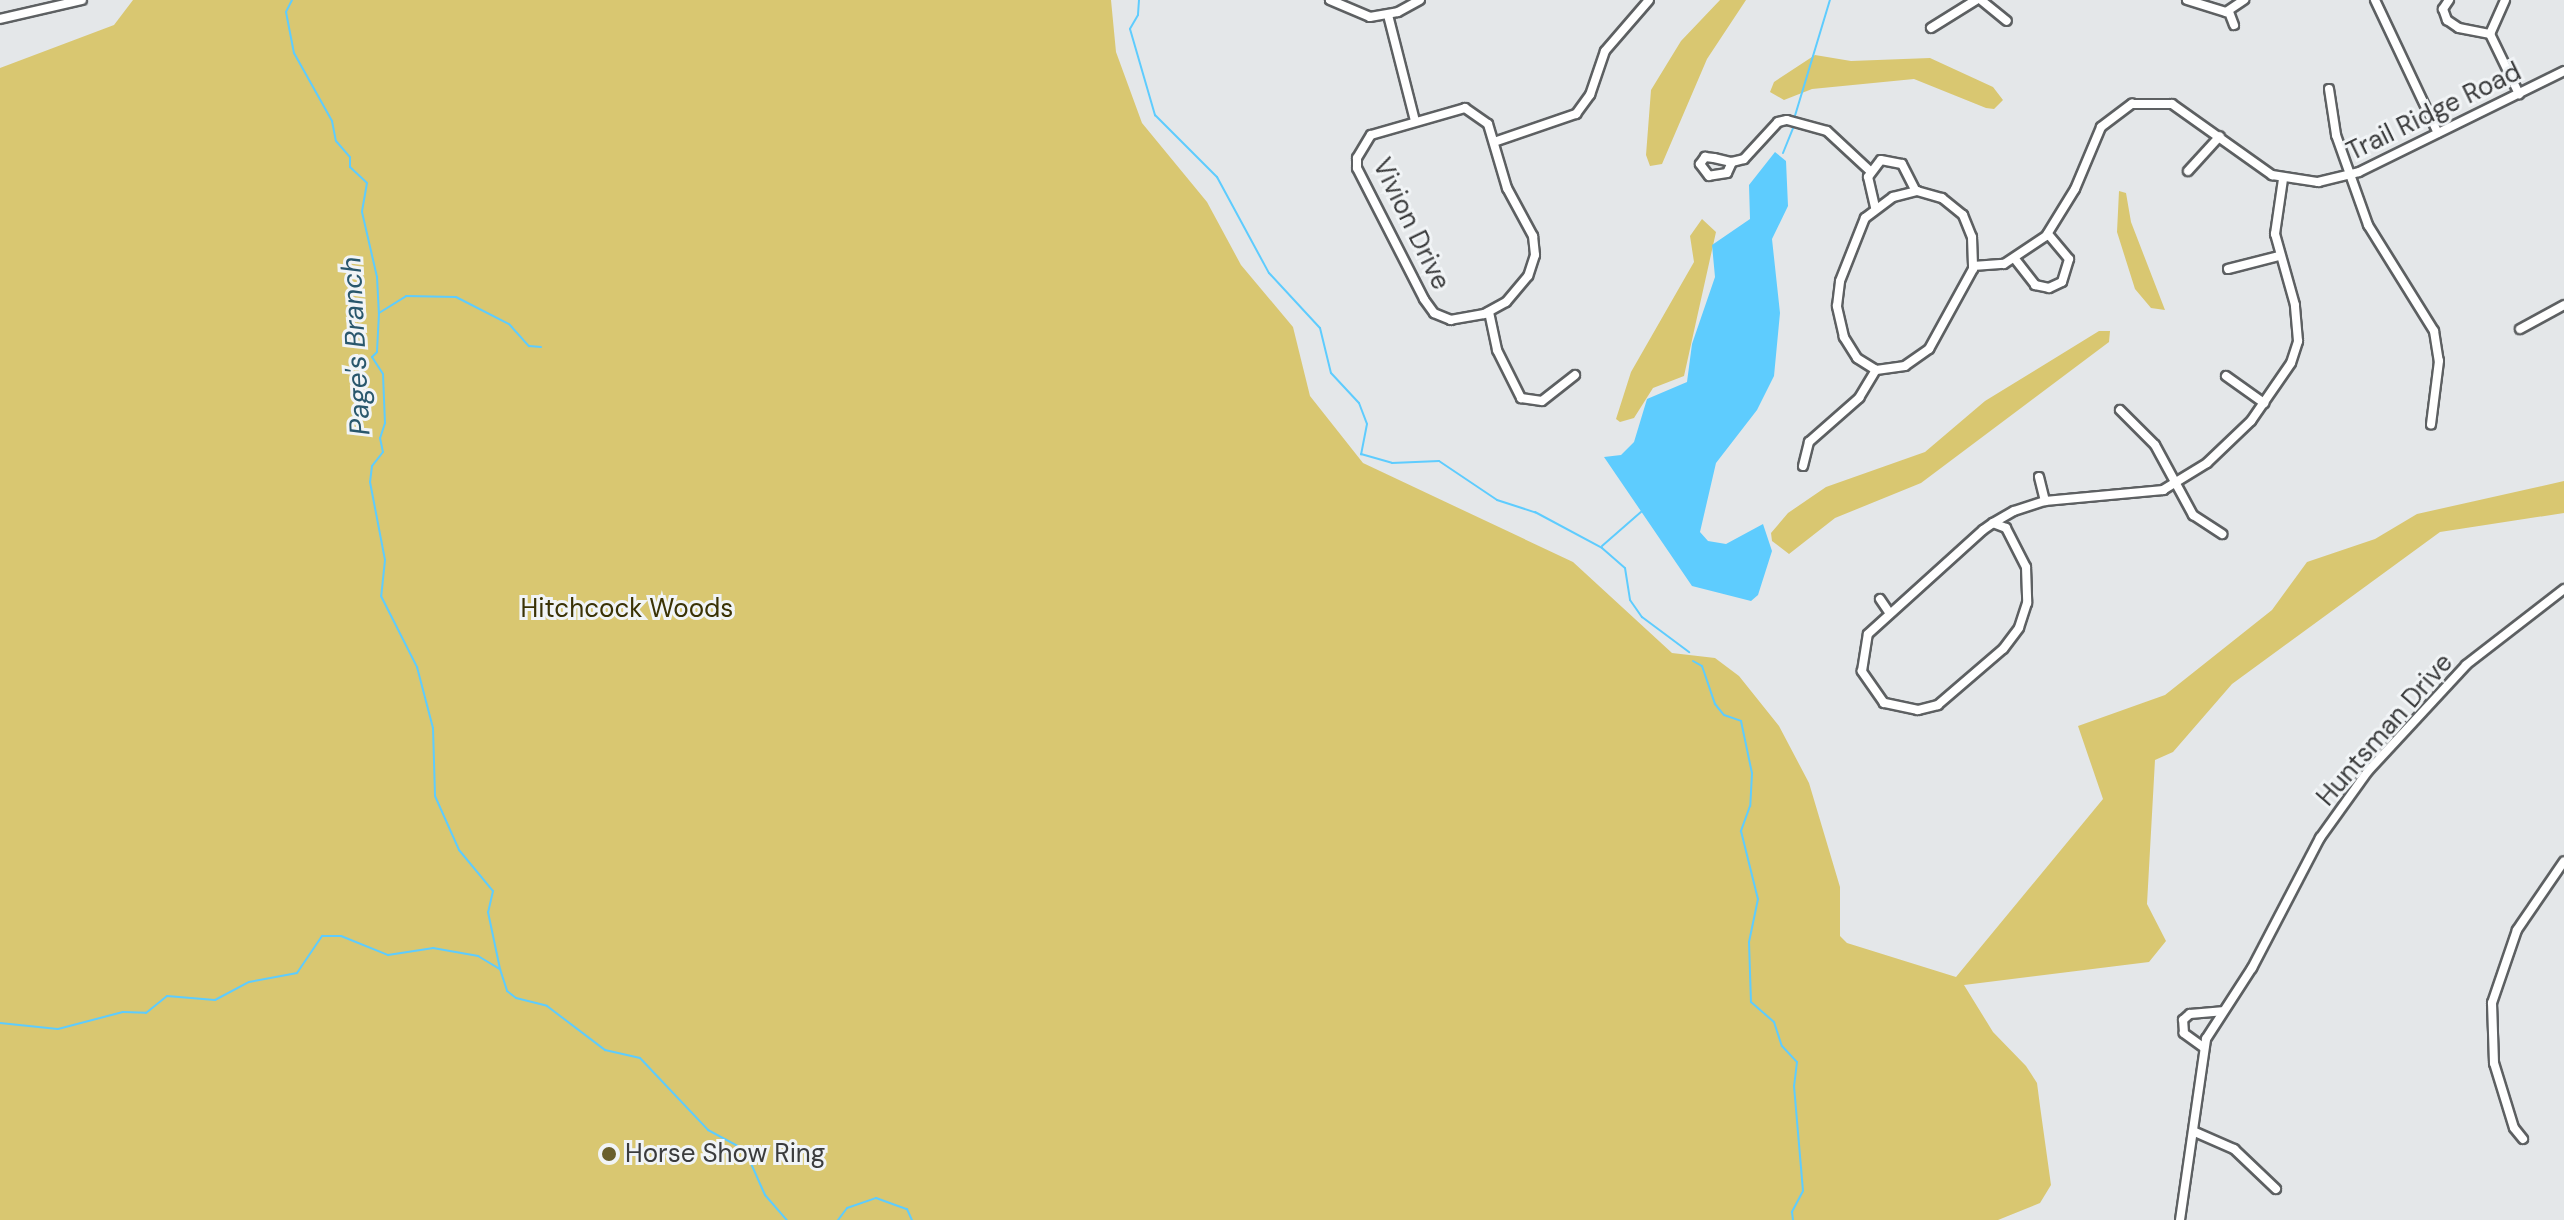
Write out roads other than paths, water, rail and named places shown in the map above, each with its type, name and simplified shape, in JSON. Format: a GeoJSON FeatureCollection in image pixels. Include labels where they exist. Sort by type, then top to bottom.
{"type":"FeatureCollection","features":[{"type":"Feature","properties":{"kind":"street"},"geometry":{"type":"LineString","coordinates":[[0,19],[82,0]]}},
{"type":"Feature","properties":{"kind":"street"},"geometry":{"type":"LineString","coordinates":[[1330,0],[1362,16],[1388,15],[1420,0]]}},
{"type":"Feature","properties":{"kind":"street"},"geometry":{"type":"LineString","coordinates":[[1494,142],[1560,124],[1576,114],[1590,95],[1605,51],[1649,0]]}},
{"type":"Feature","properties":{"kind":"street"},"geometry":{"type":"LineString","coordinates":[[1931,28],[1978,0],[2007,21]]}},
{"type":"Feature","properties":{"kind":"street"},"geometry":{"type":"LineString","coordinates":[[2187,0],[2229,12]]}},
{"type":"Feature","properties":{"kind":"street"},"geometry":{"type":"LineString","coordinates":[[2229,12],[2244,0]]}},
{"type":"Feature","properties":{"kind":"street"},"geometry":{"type":"LineString","coordinates":[[2375,0],[2438,133]]}},
{"type":"Feature","properties":{"kind":"street"},"geometry":{"type":"LineString","coordinates":[[2449,0],[2443,9],[2447,20],[2459,28],[2490,34]]}},
{"type":"Feature","properties":{"kind":"street"},"geometry":{"type":"LineString","coordinates":[[2505,0],[2490,34],[2519,94]]}},
{"type":"Feature","properties":{"kind":"street"},"geometry":{"type":"LineString","coordinates":[[2229,12],[2234,25]]}},
{"type":"Feature","properties":{"kind":"street","name":"Vivion Drive"},"geometry":{"type":"LineString","coordinates":[[1388,15],[1415,121]]}},
{"type":"Feature","properties":{"kind":"street","name":"Trail Ridge Road"},"geometry":{"type":"LineString","coordinates":[[1973,266],[1997,266],[2015,259],[2048,234],[2075,189],[2097,133],[2118,111],[2140,103],[2172,104],[2220,136],[2260,169],[2283,179],[2318,182],[2349,176],[2564,71]]}},
{"type":"Feature","properties":{"kind":"street"},"geometry":{"type":"LineString","coordinates":[[2329,89],[2332,118],[2349,176],[2375,239],[2434,331],[2439,361],[2431,424]]}},
{"type":"Feature","properties":{"kind":"street","name":"Vivion Drive"},"geometry":{"type":"LineString","coordinates":[[1465,108],[1485,120],[1507,188],[1533,236],[1535,255],[1526,280],[1489,312],[1451,320],[1431,309],[1357,168],[1358,152],[1367,138],[1415,121],[1465,108]]}},
{"type":"Feature","properties":{"kind":"street"},"geometry":{"type":"LineString","coordinates":[[1732,162],[1744,159],[1778,122],[1787,120],[1827,131],[1870,171],[1875,207]]}},
{"type":"Feature","properties":{"kind":"street"},"geometry":{"type":"LineString","coordinates":[[2188,171],[2220,136]]}},
{"type":"Feature","properties":{"kind":"street"},"geometry":{"type":"LineString","coordinates":[[1870,171],[1881,160],[1898,161],[1909,171],[1916,191]]}},
{"type":"Feature","properties":{"kind":"street"},"geometry":{"type":"LineString","coordinates":[[1993,523],[2006,528],[2024,560],[2025,612],[2003,649],[1938,705],[1918,710],[1890,705],[1875,695],[1864,677],[1865,641],[1888,611],[1961,541],[1993,523],[2045,501],[2154,493],[2176,484],[2234,441],[2264,403],[2291,363],[2298,341],[2295,305],[2279,256],[2274,223],[2283,179]]}},
{"type":"Feature","properties":{"kind":"street"},"geometry":{"type":"LineString","coordinates":[[1916,191],[1935,195],[1959,211],[1972,237],[1973,266],[1965,289],[1924,355],[1899,368],[1876,370],[1848,344],[1837,306],[1855,237],[1875,207],[1916,191]]}},
{"type":"Feature","properties":{"kind":"street"},"geometry":{"type":"LineString","coordinates":[[2015,259],[2035,285],[2049,288],[2062,282],[2069,259],[2048,234]]}},
{"type":"Feature","properties":{"kind":"street"},"geometry":{"type":"LineString","coordinates":[[2228,269],[2279,256]]}},
{"type":"Feature","properties":{"kind":"street"},"geometry":{"type":"LineString","coordinates":[[2520,329],[2564,305]]}},
{"type":"Feature","properties":{"kind":"street"},"geometry":{"type":"LineString","coordinates":[[1489,312],[1497,350],[1521,398],[1542,401],[1575,375]]}},
{"type":"Feature","properties":{"kind":"street"},"geometry":{"type":"LineString","coordinates":[[1803,466],[1809,442],[1859,398],[1876,370]]}},
{"type":"Feature","properties":{"kind":"street"},"geometry":{"type":"LineString","coordinates":[[2226,376],[2264,403]]}},
{"type":"Feature","properties":{"kind":"street"},"geometry":{"type":"LineString","coordinates":[[2120,410],[2155,445],[2198,521],[2222,534]]}},
{"type":"Feature","properties":{"kind":"street"},"geometry":{"type":"LineString","coordinates":[[2039,477],[2045,501]]}},
{"type":"Feature","properties":{"kind":"street","name":"Huntsman Drive"},"geometry":{"type":"LineString","coordinates":[[2180,1220],[2195,1132],[2203,1047],[2252,968],[2320,838],[2368,771],[2472,659],[2564,589]]}},
{"type":"Feature","properties":{"kind":"street"},"geometry":{"type":"LineString","coordinates":[[1880,599],[1888,611]]}},
{"type":"Feature","properties":{"kind":"street"},"geometry":{"type":"LineString","coordinates":[[2523,1139],[2514,1128],[2494,1063],[2494,991],[2517,930],[2564,861]]}},
{"type":"Feature","properties":{"kind":"street"},"geometry":{"type":"LineString","coordinates":[[2203,1047],[2184,1033],[2183,1020],[2190,1014],[2223,1011]]}},
{"type":"Feature","properties":{"kind":"street"},"geometry":{"type":"LineString","coordinates":[[2195,1132],[2234,1149],[2276,1189]]}},
{"type":"Feature","properties":{"kind":"water"},"geometry":{"type":"Polygon","coordinates":[[[1775,152],[1786,161],[1788,206],[1772,239],[1780,313],[1774,376],[1757,410],[1716,463],[1700,532],[1708,541],[1726,544],[1763,524],[1772,551],[1758,595],[1751,601],[1692,586],[1604,457],[1621,455],[1634,442],[1647,399],[1687,382],[1692,344],[1715,277],[1712,245],[1750,219],[1749,185],[1775,152]]]}},
{"type":"Feature","properties":{"kind":"waterway","name":"Page's Branch"},"geometry":{"type":"LineString","coordinates":[[292,0],[286,12],[294,53],[332,121],[336,141],[350,157],[350,167],[367,183],[362,212],[377,277],[379,313],[377,352],[372,357],[383,374],[385,423],[380,438],[383,452],[372,466],[370,482],[385,560],[381,596],[417,667],[433,728],[435,796],[459,850],[493,891],[488,912],[500,969]]}},
{"type":"Feature","properties":{"kind":"waterway"},"geometry":{"type":"LineString","coordinates":[[1139,0],[1138,15],[1130,29],[1155,115],[1217,177],[1269,273],[1320,328],[1331,373],[1359,403],[1367,424],[1361,454],[1392,463],[1439,461],[1497,500],[1535,512],[1602,548],[1625,568],[1630,600],[1642,617],[1689,652]]}},
{"type":"Feature","properties":{"kind":"waterway"},"geometry":{"type":"LineString","coordinates":[[1794,119],[1830,0]]}},
{"type":"Feature","properties":{"kind":"waterway"},"geometry":{"type":"LineString","coordinates":[[1783,153],[1794,126]]}},
{"type":"Feature","properties":{"kind":"waterway"},"geometry":{"type":"LineString","coordinates":[[379,313],[406,296],[456,297],[509,324],[529,346],[541,347]]}},
{"type":"Feature","properties":{"kind":"waterway"},"geometry":{"type":"LineString","coordinates":[[1602,546],[1641,512]]}},
{"type":"Feature","properties":{"kind":"waterway"},"geometry":{"type":"LineString","coordinates":[[1693,661],[1702,666],[1715,704],[1724,715],[1741,721],[1752,773],[1750,806],[1741,831],[1758,899],[1749,942],[1751,1002],[1774,1022],[1782,1046],[1797,1062],[1794,1086],[1803,1191],[1792,1212],[1793,1220]]}},
{"type":"Feature","properties":{"kind":"waterway"},"geometry":{"type":"LineString","coordinates":[[0,1023],[58,1029],[123,1012],[146,1013],[167,996],[215,1000],[249,982],[297,973],[322,936],[341,936],[388,955],[433,948],[478,956],[500,969],[507,991],[516,998],[547,1006],[605,1050],[640,1058],[708,1130],[745,1150],[765,1195],[787,1220]]}},
{"type":"Feature","properties":{"kind":"waterway"},"geometry":{"type":"LineString","coordinates":[[838,1220],[847,1208],[876,1198],[907,1209],[912,1220]]}},
{"type":"Feature","properties":{"kind":"place","name":"Horse Show Ring"},"geometry":{"type":"Point","coordinates":[609,1154]}},
{"type":"Feature","properties":{"kind":"park label","name":"Hitchcock Woods"},"geometry":{"type":"Point","coordinates":[627,609]}}]}
